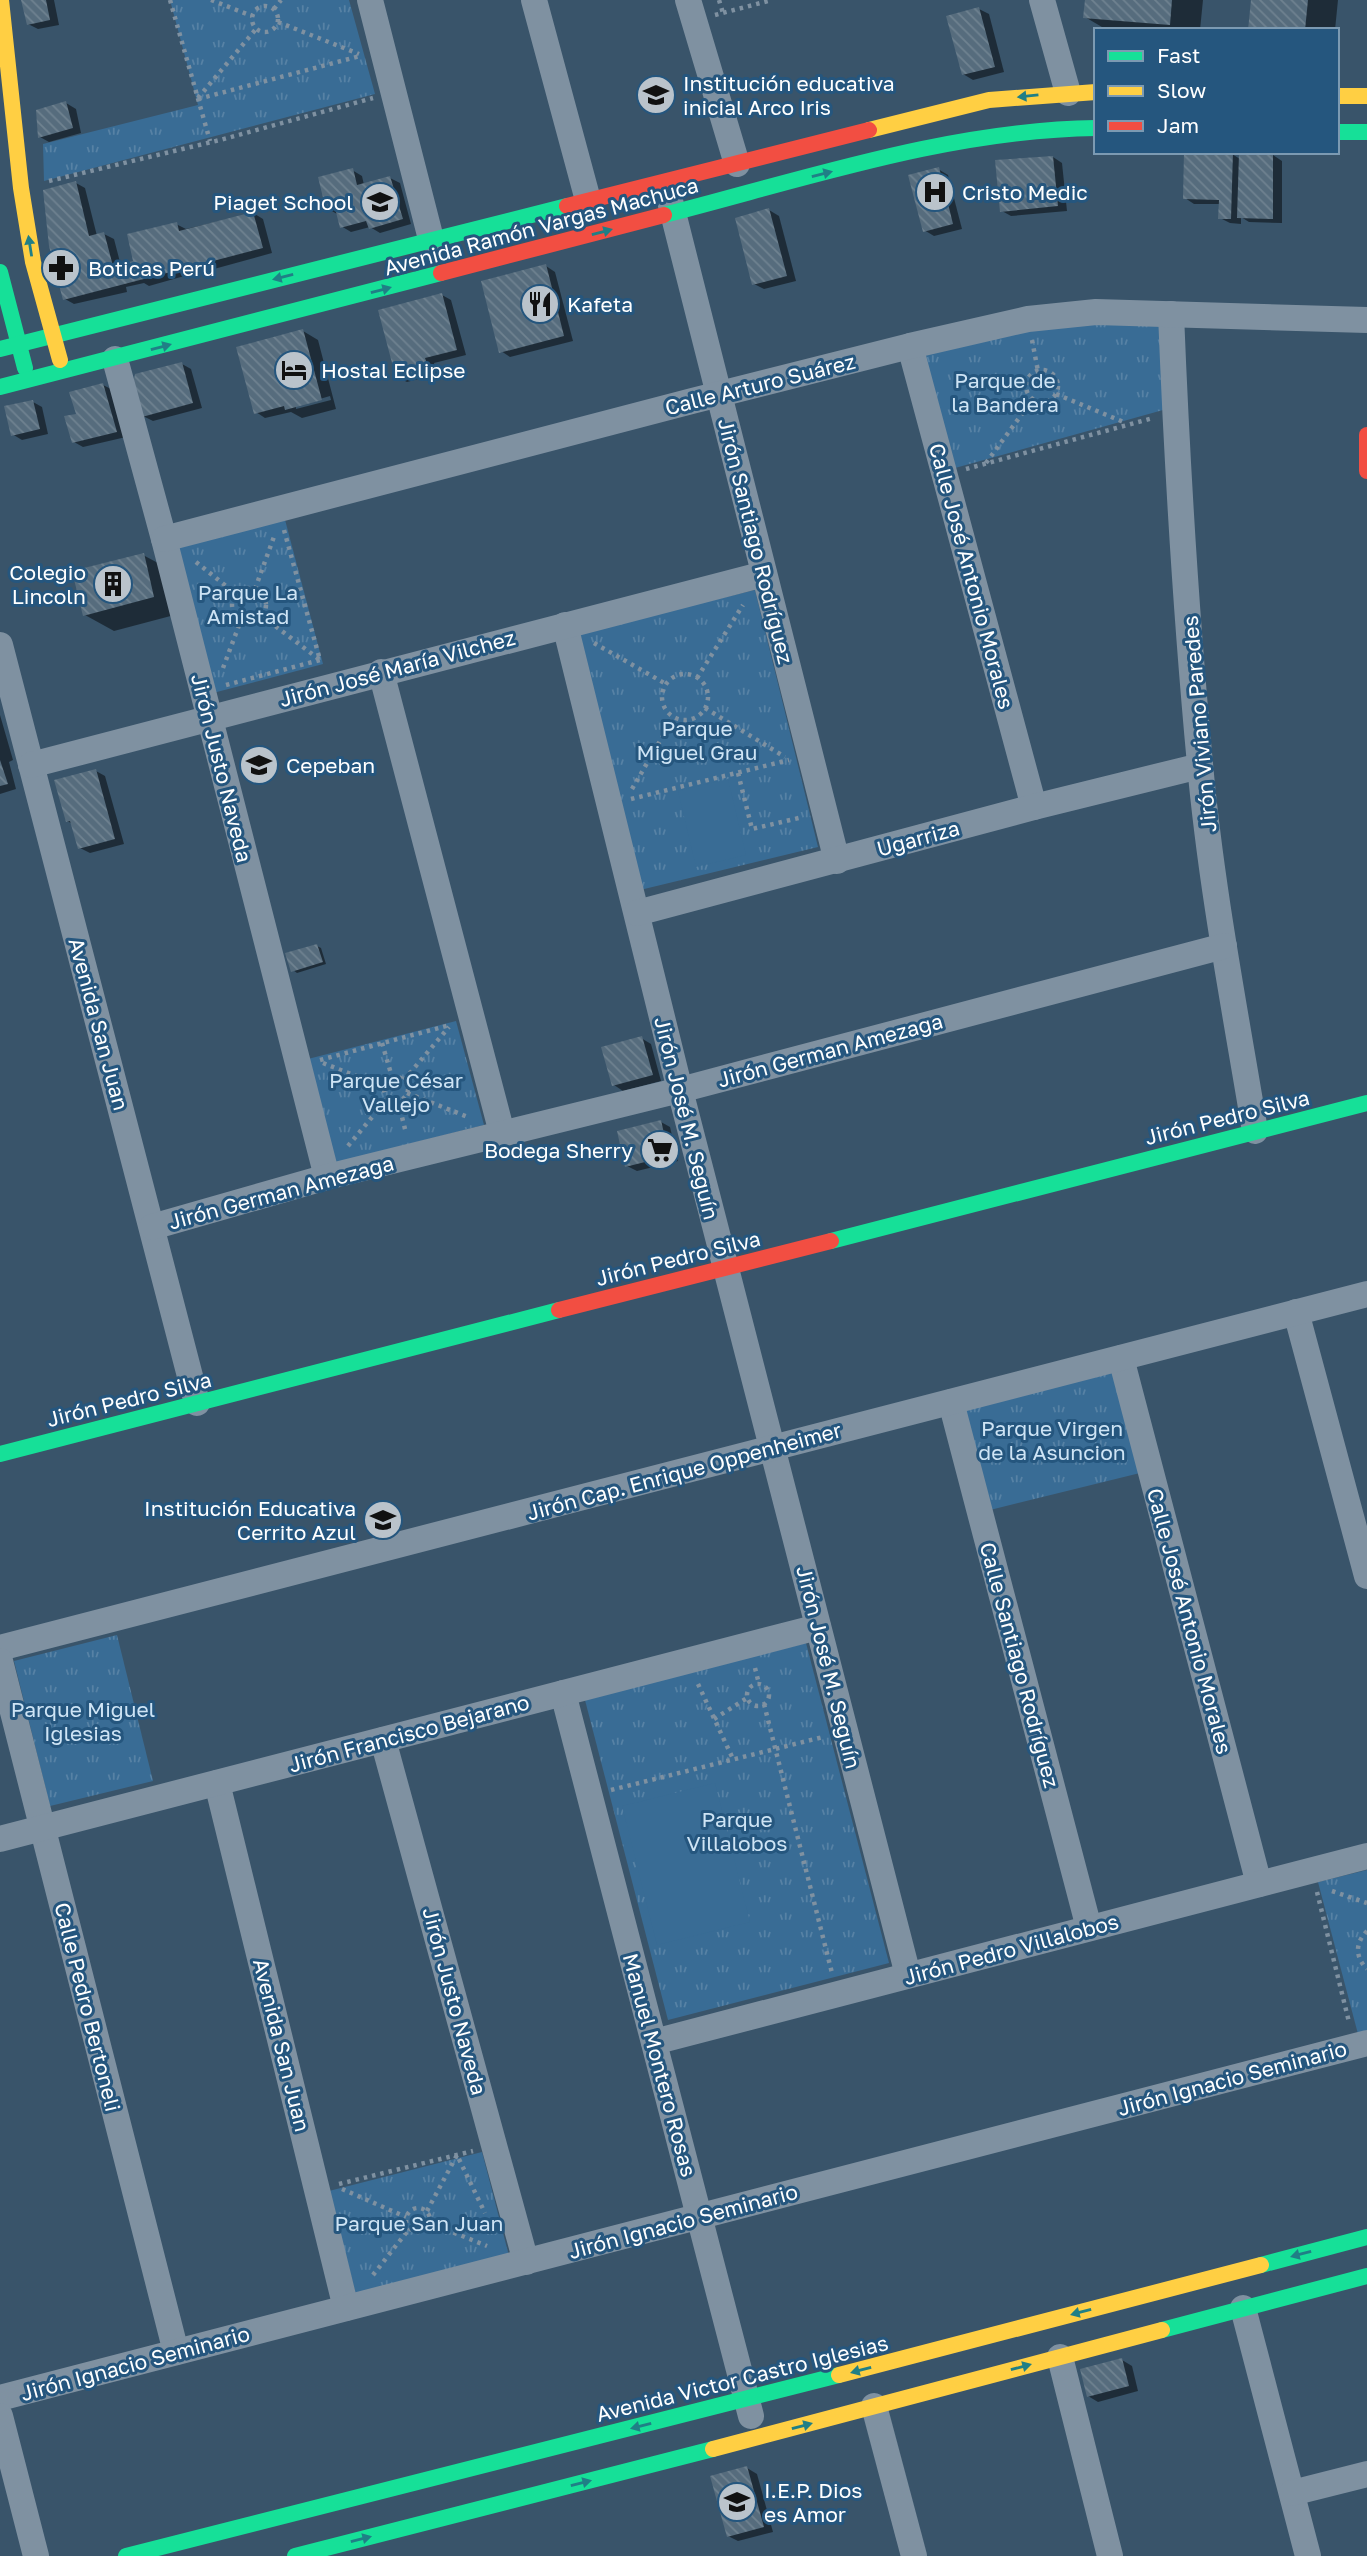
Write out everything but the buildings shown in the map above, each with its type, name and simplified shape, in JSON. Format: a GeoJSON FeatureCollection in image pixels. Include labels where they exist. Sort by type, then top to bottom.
{"type":"FeatureCollection","features":[{"type":"Feature","properties":{"kind":"street"},"geometry":{"type":"LineString","coordinates":[[1,0],[21,188],[33,262],[62,370]]}},
{"type":"Feature","properties":{"kind":"street"},"geometry":{"type":"LineString","coordinates":[[370,0],[431,239]]}},
{"type":"Feature","properties":{"kind":"street"},"geometry":{"type":"LineString","coordinates":[[534,0],[588,200]]}},
{"type":"Feature","properties":{"kind":"street"},"geometry":{"type":"LineString","coordinates":[[1042,0],[1068,93]]}},
{"type":"Feature","properties":{"kind":"street"},"geometry":{"type":"LineString","coordinates":[[691,10],[737,164]]}},
{"type":"Feature","properties":{"kind":"street","name":"Avenida Ramón Vargas Machuca"},"geometry":{"type":"LineString","coordinates":[[0,349],[989,100],[1094,92]]}},
{"type":"Feature","properties":{"kind":"street"},"geometry":{"type":"LineString","coordinates":[[1339,96],[1367,96]]}},
{"type":"Feature","properties":{"kind":"street","name":"Avenida Ramón Vargas Machuca"},"geometry":{"type":"LineString","coordinates":[[0,387],[880,159],[987,136],[1056,127],[1094,128]]}},
{"type":"Feature","properties":{"kind":"street"},"geometry":{"type":"LineString","coordinates":[[1339,132],[1367,132]]}},
{"type":"Feature","properties":{"kind":"street","name":"Jirón Santiago Rodríguez"},"geometry":{"type":"LineString","coordinates":[[665,182],[764,574],[795,758],[837,861]]}},
{"type":"Feature","properties":{"kind":"street"},"geometry":{"type":"LineString","coordinates":[[0,272],[29,380]]}},
{"type":"Feature","properties":{"kind":"street","name":"Calle Arturo Suárez"},"geometry":{"type":"LineString","coordinates":[[164,539],[280,514],[719,394],[1028,319],[1096,312],[1367,320]]}},
{"type":"Feature","properties":{"kind":"street","name":"Jirón Viviano Paredes"},"geometry":{"type":"LineString","coordinates":[[1171,314],[1175,412],[1200,765],[1224,946],[1255,1131]]}},
{"type":"Feature","properties":{"kind":"street","name":"Calle José Antonio Morales"},"geometry":{"type":"LineString","coordinates":[[910,346],[1034,807]]}},
{"type":"Feature","properties":{"kind":"street","name":"Jirón Justo Naveda"},"geometry":{"type":"LineString","coordinates":[[115,359],[209,718],[307,1063],[327,1177]]}},
{"type":"Feature","properties":{"kind":"street"},"geometry":{"type":"LineString","coordinates":[[1367,435],[1367,471]]}},
{"type":"Feature","properties":{"kind":"street","name":"Jirón José María Vilchez"},"geometry":{"type":"LineString","coordinates":[[31,765],[764,574]]}},
{"type":"Feature","properties":{"kind":"street","name":"Jirón José M. Seguín"},"geometry":{"type":"LineString","coordinates":[[565,625],[680,1090],[908,1975]]}},
{"type":"Feature","properties":{"kind":"street","name":"Avenida San Juan"},"geometry":{"type":"LineString","coordinates":[[0,645],[197,1403]]}},
{"type":"Feature","properties":{"kind":"street"},"geometry":{"type":"LineString","coordinates":[[381,673],[461,1022],[502,1133]]}},
{"type":"Feature","properties":{"kind":"street","name":"Ugarriza"},"geometry":{"type":"LineString","coordinates":[[637,913],[1200,765]]}},
{"type":"Feature","properties":{"kind":"street","name":"Jirón German Amezaga"},"geometry":{"type":"LineString","coordinates":[[152,1227],[327,1177],[680,1090],[1224,946]]}},
{"type":"Feature","properties":{"kind":"street","name":"Jirón Pedro Silva"},"geometry":{"type":"LineString","coordinates":[[0,1454],[1367,1102]]}},
{"type":"Feature","properties":{"kind":"street","name":"Jirón Cap. Enrique Oppenheimer"},"geometry":{"type":"LineString","coordinates":[[0,1648],[1367,1294]]}},
{"type":"Feature","properties":{"kind":"street"},"geometry":{"type":"LineString","coordinates":[[1296,1312],[1367,1576]]}},
{"type":"Feature","properties":{"kind":"street","name":"Calle José Antonio Morales"},"geometry":{"type":"LineString","coordinates":[[1121,1358],[1259,1884]]}},
{"type":"Feature","properties":{"kind":"street","name":"Calle Santiago Rodríguez"},"geometry":{"type":"LineString","coordinates":[[951,1402],[1089,1928]]}},
{"type":"Feature","properties":{"kind":"street","name":"Jirón Francisco Bejarano"},"geometry":{"type":"LineString","coordinates":[[0,1839],[818,1628]]}},
{"type":"Feature","properties":{"kind":"street","name":"Calle Pedro Bertoneli"},"geometry":{"type":"LineString","coordinates":[[0,1661],[176,2352]]}},
{"type":"Feature","properties":{"kind":"street","name":"Manuel Montero Rosas"},"geometry":{"type":"LineString","coordinates":[[563,1693],[601,1792],[654,2042],[756,2438]]}},
{"type":"Feature","properties":{"kind":"street","name":"Jirón Justo Naveda"},"geometry":{"type":"LineString","coordinates":[[383,1740],[526,2262]]}},
{"type":"Feature","properties":{"kind":"street","name":"Avenida San Juan"},"geometry":{"type":"LineString","coordinates":[[217,1783],[346,2308]]}},
{"type":"Feature","properties":{"kind":"street","name":"Jirón Pedro Villalobos"},"geometry":{"type":"LineString","coordinates":[[654,2042],[838,1979],[908,1975],[1367,1856]]}},
{"type":"Feature","properties":{"kind":"street","name":"Jirón Ignacio Seminario"},"geometry":{"type":"LineString","coordinates":[[0,2398],[1361,2045]]}},
{"type":"Feature","properties":{"kind":"street","name":"Avenida Victor Castro Iglesias"},"geometry":{"type":"LineString","coordinates":[[126,2556],[748,2399],[1367,2237]]}},
{"type":"Feature","properties":{"kind":"street"},"geometry":{"type":"LineString","coordinates":[[295,2556],[331,2552],[1367,2276]]}},
{"type":"Feature","properties":{"kind":"street"},"geometry":{"type":"LineString","coordinates":[[1243,2308],[1308,2556]]}},
{"type":"Feature","properties":{"kind":"street"},"geometry":{"type":"LineString","coordinates":[[1060,2357],[1110,2556]]}},
{"type":"Feature","properties":{"kind":"street"},"geometry":{"type":"LineString","coordinates":[[874,2406],[914,2556]]}},
{"type":"Feature","properties":{"kind":"street"},"geometry":{"type":"LineString","coordinates":[[0,2416],[36,2556]]}},
{"type":"Feature","properties":{"kind":"street"},"geometry":{"type":"LineString","coordinates":[[1292,2493],[1367,2474]]}},
{"type":"Feature","properties":{"kind":"path"},"geometry":{"type":"LineString","coordinates":[[170,0],[210,141]]}},
{"type":"Feature","properties":{"kind":"path"},"geometry":{"type":"LineString","coordinates":[[211,0],[252,16]]}},
{"type":"Feature","properties":{"kind":"path"},"geometry":{"type":"LineString","coordinates":[[274,9],[281,0]]}},
{"type":"Feature","properties":{"kind":"path"},"geometry":{"type":"LineString","coordinates":[[719,0],[723,13]]}},
{"type":"Feature","properties":{"kind":"path"},"geometry":{"type":"LineString","coordinates":[[691,10],[723,13],[772,0]]}},
{"type":"Feature","properties":{"kind":"path"},"geometry":{"type":"LineString","coordinates":[[260,3],[274,9],[278,15],[278,22],[270,32],[256,29],[252,16],[260,3]]}},
{"type":"Feature","properties":{"kind":"path"},"geometry":{"type":"LineString","coordinates":[[278,22],[363,55]]}},
{"type":"Feature","properties":{"kind":"path"},"geometry":{"type":"LineString","coordinates":[[198,99],[256,29]]}},
{"type":"Feature","properties":{"kind":"path"},"geometry":{"type":"LineString","coordinates":[[360,44],[363,55]]}},
{"type":"Feature","properties":{"kind":"path"},"geometry":{"type":"LineString","coordinates":[[198,99],[363,55]]}},
{"type":"Feature","properties":{"kind":"path"},"geometry":{"type":"LineString","coordinates":[[21,188],[210,141],[220,141],[394,93]]}},
{"type":"Feature","properties":{"kind":"path"},"geometry":{"type":"LineString","coordinates":[[1038,370],[1053,374],[1058,384],[1056,394],[1042,402],[1032,399],[1026,391],[1029,376],[1038,370]]}},
{"type":"Feature","properties":{"kind":"path"},"geometry":{"type":"LineString","coordinates":[[1056,394],[1128,424]]}},
{"type":"Feature","properties":{"kind":"path"},"geometry":{"type":"LineString","coordinates":[[986,463],[1032,399]]}},
{"type":"Feature","properties":{"kind":"path"},"geometry":{"type":"LineString","coordinates":[[944,475],[1175,412]]}},
{"type":"Feature","properties":{"kind":"path"},"geometry":{"type":"LineString","coordinates":[[254,589],[280,514]]}},
{"type":"Feature","properties":{"kind":"path"},"geometry":{"type":"LineString","coordinates":[[280,514],[327,687]]}},
{"type":"Feature","properties":{"kind":"path"},"geometry":{"type":"LineString","coordinates":[[164,539],[236,594]]}},
{"type":"Feature","properties":{"kind":"path"},"geometry":{"type":"LineString","coordinates":[[243,589],[254,589],[264,595],[266,609],[256,621],[241,620],[235,615],[233,601],[236,594],[243,589]]}},
{"type":"Feature","properties":{"kind":"path"},"geometry":{"type":"LineString","coordinates":[[697,678],[749,597],[736,600]]}},
{"type":"Feature","properties":{"kind":"path"},"geometry":{"type":"LineString","coordinates":[[262,616],[320,660]]}},
{"type":"Feature","properties":{"kind":"path"},"geometry":{"type":"LineString","coordinates":[[565,625],[666,684]]}},
{"type":"Feature","properties":{"kind":"path"},"geometry":{"type":"LineString","coordinates":[[215,688],[320,660]]}},
{"type":"Feature","properties":{"kind":"path"},"geometry":{"type":"LineString","coordinates":[[685,674],[697,678],[705,685],[708,693],[701,714],[690,720],[674,717],[663,704],[666,684],[685,674]]}},
{"type":"Feature","properties":{"kind":"path"},"geometry":{"type":"LineString","coordinates":[[705,708],[795,758]]}},
{"type":"Feature","properties":{"kind":"path"},"geometry":{"type":"LineString","coordinates":[[674,717],[625,800],[795,758]]}},
{"type":"Feature","properties":{"kind":"path"},"geometry":{"type":"LineString","coordinates":[[738,773],[752,830],[804,817],[802,806]]}},
{"type":"Feature","properties":{"kind":"path"},"geometry":{"type":"LineString","coordinates":[[307,1063],[461,1022]]}},
{"type":"Feature","properties":{"kind":"path"},"geometry":{"type":"LineString","coordinates":[[404,1080],[461,1022]]}},
{"type":"Feature","properties":{"kind":"path"},"geometry":{"type":"LineString","coordinates":[[382,1043],[392,1077]]}},
{"type":"Feature","properties":{"kind":"path"},"geometry":{"type":"LineString","coordinates":[[307,1063],[384,1087]]}},
{"type":"Feature","properties":{"kind":"path"},"geometry":{"type":"LineString","coordinates":[[384,1087],[392,1077]]}},
{"type":"Feature","properties":{"kind":"path"},"geometry":{"type":"LineString","coordinates":[[392,1077],[404,1080],[407,1086],[407,1093],[398,1101]]}},
{"type":"Feature","properties":{"kind":"path"},"geometry":{"type":"LineString","coordinates":[[384,1087],[388,1098]]}},
{"type":"Feature","properties":{"kind":"path"},"geometry":{"type":"LineString","coordinates":[[407,1093],[502,1133]]}},
{"type":"Feature","properties":{"kind":"path"},"geometry":{"type":"LineString","coordinates":[[327,1177],[336,1159],[388,1098]]}},
{"type":"Feature","properties":{"kind":"path"},"geometry":{"type":"LineString","coordinates":[[388,1098],[398,1101]]}},
{"type":"Feature","properties":{"kind":"path"},"geometry":{"type":"LineString","coordinates":[[398,1101],[408,1141]]}},
{"type":"Feature","properties":{"kind":"path"},"geometry":{"type":"LineString","coordinates":[[694,1676],[733,1759]]}},
{"type":"Feature","properties":{"kind":"path"},"geometry":{"type":"LineString","coordinates":[[764,1704],[754,1705],[747,1698],[747,1691],[752,1685],[763,1685],[768,1694],[764,1704],[838,1979]]}},
{"type":"Feature","properties":{"kind":"path"},"geometry":{"type":"LineString","coordinates":[[714,1718],[747,1698]]}},
{"type":"Feature","properties":{"kind":"path"},"geometry":{"type":"LineString","coordinates":[[601,1792],[845,1731]]}},
{"type":"Feature","properties":{"kind":"path"},"geometry":{"type":"LineString","coordinates":[[601,1792],[610,1777]]}},
{"type":"Feature","properties":{"kind":"path"},"geometry":{"type":"LineString","coordinates":[[601,1792],[617,1802]]}},
{"type":"Feature","properties":{"kind":"path"},"geometry":{"type":"LineString","coordinates":[[1312,1870],[1361,2045]]}},
{"type":"Feature","properties":{"kind":"path"},"geometry":{"type":"LineString","coordinates":[[1367,1931],[1358,1943],[1357,1951],[1367,1969]]}},
{"type":"Feature","properties":{"kind":"path"},"geometry":{"type":"LineString","coordinates":[[406,2217],[333,2185],[495,2146]]}},
{"type":"Feature","properties":{"kind":"path"},"geometry":{"type":"LineString","coordinates":[[430,2223],[427,2211],[457,2155]]}},
{"type":"Feature","properties":{"kind":"path"},"geometry":{"type":"LineString","coordinates":[[457,2155],[486,2217]]}},
{"type":"Feature","properties":{"kind":"path"},"geometry":{"type":"LineString","coordinates":[[409,2229],[406,2217],[414,2208],[427,2211]]}},
{"type":"Feature","properties":{"kind":"path"},"geometry":{"type":"LineString","coordinates":[[409,2229],[421,2231],[430,2223]]}},
{"type":"Feature","properties":{"kind":"path"},"geometry":{"type":"LineString","coordinates":[[430,2223],[526,2262]]}},
{"type":"Feature","properties":{"kind":"path"},"geometry":{"type":"LineString","coordinates":[[346,2308],[409,2229]]}},
{"type":"Feature","properties":{"kind":"green space"},"geometry":{"type":"Polygon","coordinates":[[[170,0],[349,0],[375,94],[44,181],[43,144],[198,105],[170,0]]]}},
{"type":"Feature","properties":{"kind":"green space","name":"Parque de la Bandera"},"geometry":{"type":"Polygon","coordinates":[[[1026,325],[1164,325],[1163,410],[955,468],[924,351],[1026,325]]]}},
{"type":"Feature","properties":{"kind":"green space","name":"Parque La Amistad"},"geometry":{"type":"Polygon","coordinates":[[[284,516],[323,664],[213,693],[173,545],[284,516]]]}},
{"type":"Feature","properties":{"kind":"green space","name":"Parque Miguel Grau"},"geometry":{"type":"Polygon","coordinates":[[[755,590],[818,847],[640,890],[577,633],[755,590]]]}},
{"type":"Feature","properties":{"kind":"green space"},"geometry":{"type":"Polygon","coordinates":[[[728,779],[746,855],[696,867],[678,791],[728,779]]]}},
{"type":"Feature","properties":{"kind":"green space","name":"Parque César Vallejo"},"geometry":{"type":"Polygon","coordinates":[[[456,1021],[484,1125],[335,1163],[308,1059],[456,1021]]]}},
{"type":"Feature","properties":{"kind":"green space","name":"Parque Virgen de la Asuncion"},"geometry":{"type":"Polygon","coordinates":[[[1114,1370],[1140,1473],[990,1510],[963,1407],[1114,1370]]]}},
{"type":"Feature","properties":{"kind":"green space","name":"Parque Miguel Iglesias"},"geometry":{"type":"Polygon","coordinates":[[[117,1635],[153,1781],[50,1806],[14,1661],[117,1635]]]}},
{"type":"Feature","properties":{"kind":"green space","name":"Parque Villalobos"},"geometry":{"type":"Polygon","coordinates":[[[806,1643],[889,1963],[668,2020],[585,1700],[806,1643]]]}},
{"type":"Feature","properties":{"kind":"green space"},"geometry":{"type":"Polygon","coordinates":[[[715,1783],[750,1922],[657,1945],[622,1806],[715,1783]]]}},
{"type":"Feature","properties":{"kind":"green space"},"geometry":{"type":"Polygon","coordinates":[[[1367,1870],[1367,2031],[1358,2034],[1318,1882],[1367,1870]]]}},
{"type":"Feature","properties":{"kind":"green space","name":"Parque San Juan"},"geometry":{"type":"Polygon","coordinates":[[[482,2152],[509,2256],[356,2295],[329,2191],[482,2152]]]}},
{"type":"Feature","properties":{"kind":"traffic: fast"},"geometry":{"type":"LineString","coordinates":[[664,215],[824,172],[932,147],[986,137],[1094,128]]}},
{"type":"Feature","properties":{"kind":"traffic: fast"},"geometry":{"type":"LineString","coordinates":[[1339,132],[1367,132]]}},
{"type":"Feature","properties":{"kind":"traffic: fast"},"geometry":{"type":"LineString","coordinates":[[0,349],[567,206]]}},
{"type":"Feature","properties":{"kind":"traffic: fast"},"geometry":{"type":"LineString","coordinates":[[0,272],[25,368]]}},
{"type":"Feature","properties":{"kind":"traffic: fast"},"geometry":{"type":"LineString","coordinates":[[0,387],[441,273]]}},
{"type":"Feature","properties":{"kind":"traffic: fast"},"geometry":{"type":"LineString","coordinates":[[831,1241],[1367,1103]]}},
{"type":"Feature","properties":{"kind":"traffic: fast"},"geometry":{"type":"LineString","coordinates":[[0,1454],[559,1310]]}},
{"type":"Feature","properties":{"kind":"traffic: fast"},"geometry":{"type":"LineString","coordinates":[[1261,2265],[1367,2237]]}},
{"type":"Feature","properties":{"kind":"traffic: fast"},"geometry":{"type":"LineString","coordinates":[[1162,2330],[1367,2276]]}},
{"type":"Feature","properties":{"kind":"traffic: fast"},"geometry":{"type":"LineString","coordinates":[[126,2556],[839,2375]]}},
{"type":"Feature","properties":{"kind":"traffic: fast"},"geometry":{"type":"LineString","coordinates":[[295,2556],[713,2449]]}},
{"type":"Feature","properties":{"kind":"traffic: slow"},"geometry":{"type":"LineString","coordinates":[[1,0],[21,188],[33,262],[60,360]]}},
{"type":"Feature","properties":{"kind":"traffic: slow"},"geometry":{"type":"LineString","coordinates":[[869,130],[989,100],[1094,92]]}},
{"type":"Feature","properties":{"kind":"traffic: slow"},"geometry":{"type":"LineString","coordinates":[[1339,96],[1367,96]]}},
{"type":"Feature","properties":{"kind":"traffic: slow"},"geometry":{"type":"LineString","coordinates":[[839,2375],[1261,2265]]}},
{"type":"Feature","properties":{"kind":"traffic: slow"},"geometry":{"type":"LineString","coordinates":[[713,2449],[1162,2330]]}},
{"type":"Feature","properties":{"kind":"traffic: jam"},"geometry":{"type":"LineString","coordinates":[[567,206],[869,130]]}},
{"type":"Feature","properties":{"kind":"traffic: jam"},"geometry":{"type":"LineString","coordinates":[[441,273],[664,215]]}},
{"type":"Feature","properties":{"kind":"traffic: jam"},"geometry":{"type":"LineString","coordinates":[[1367,435],[1367,471]]}},
{"type":"Feature","properties":{"kind":"traffic: jam"},"geometry":{"type":"LineString","coordinates":[[559,1310],[831,1241]]}},
{"type":"Feature","properties":{"kind":"place","name":"Institución educativa inicial Arco Iris"},"geometry":{"type":"Point","coordinates":[656,95]}},
{"type":"Feature","properties":{"kind":"place","name":"Cristo Medic"},"geometry":{"type":"Point","coordinates":[935,192]}},
{"type":"Feature","properties":{"kind":"place","name":"Piaget School"},"geometry":{"type":"Point","coordinates":[380,202]}},
{"type":"Feature","properties":{"kind":"place","name":"Boticas Perú"},"geometry":{"type":"Point","coordinates":[61,268]}},
{"type":"Feature","properties":{"kind":"place","name":"Kafeta"},"geometry":{"type":"Point","coordinates":[540,304]}},
{"type":"Feature","properties":{"kind":"place","name":"Hostal Eclipse"},"geometry":{"type":"Point","coordinates":[294,370]}},
{"type":"Feature","properties":{"kind":"place","name":"Colegio Lincoln"},"geometry":{"type":"Point","coordinates":[113,584]}},
{"type":"Feature","properties":{"kind":"place","name":"Cepeban"},"geometry":{"type":"Point","coordinates":[259,765]}},
{"type":"Feature","properties":{"kind":"place","name":"Bodega Sherry"},"geometry":{"type":"Point","coordinates":[660,1150]}},
{"type":"Feature","properties":{"kind":"place","name":"Institución Educativa Cerrito Azul"},"geometry":{"type":"Point","coordinates":[383,1520]}},
{"type":"Feature","properties":{"kind":"place","name":"I.E.P. Dios es Amor"},"geometry":{"type":"Point","coordinates":[737,2502]}}]}
